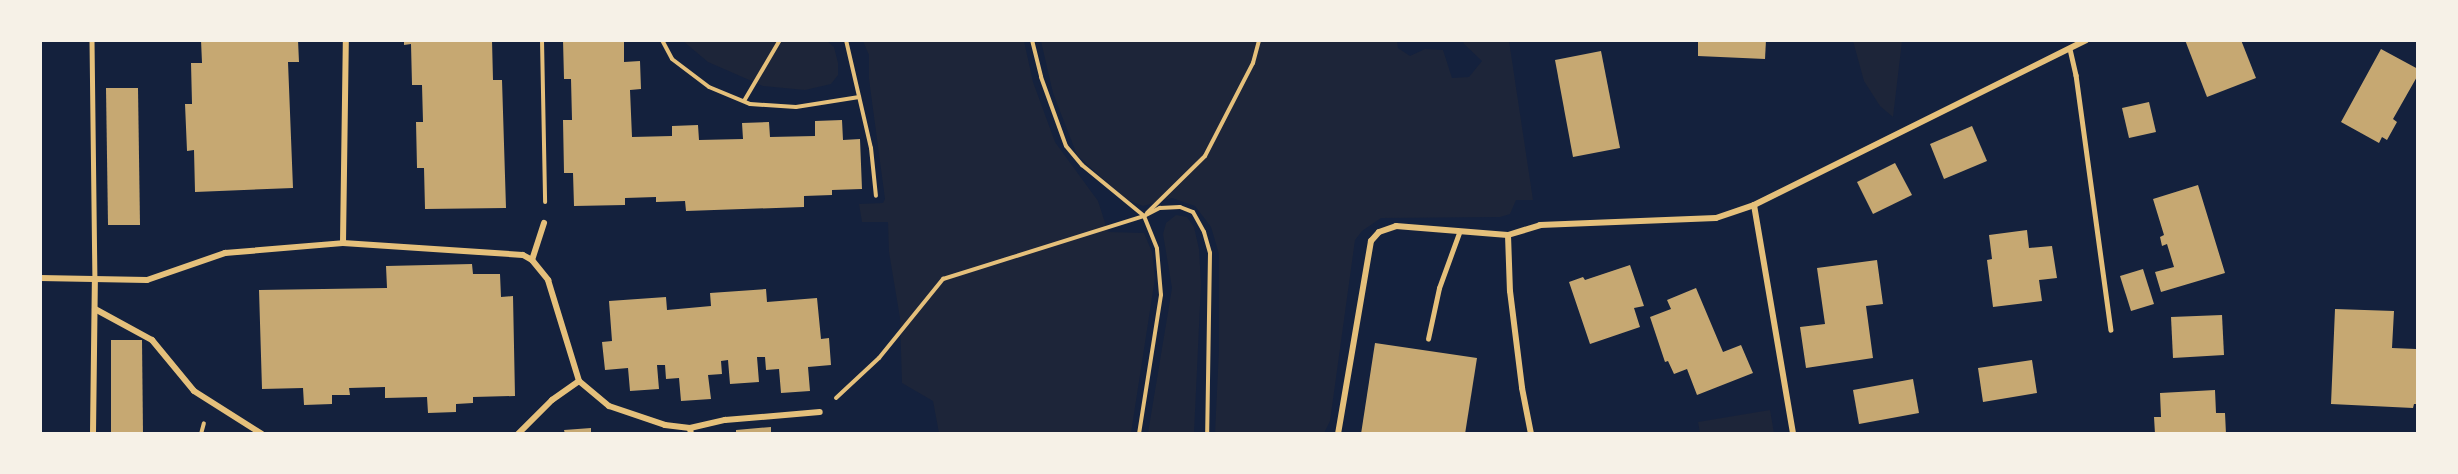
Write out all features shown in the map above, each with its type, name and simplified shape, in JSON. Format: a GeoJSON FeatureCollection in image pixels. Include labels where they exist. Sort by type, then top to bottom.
{"type":"FeatureCollection","features":[{"type":"Feature","properties":{"kind":"street"},"geometry":{"type":"LineString","coordinates":[[343,243],[346,40]]}},
{"type":"Feature","properties":{"kind":"street"},"geometry":{"type":"LineString","coordinates":[[1338,434],[1371,242],[1379,232],[1396,226],[1459,233],[1508,235],[1540,225],[1716,218],[1754,205],[2086,40]]}},
{"type":"Feature","properties":{"kind":"street"},"geometry":{"type":"LineString","coordinates":[[1754,205],[1793,434]]}},
{"type":"Feature","properties":{"kind":"street"},"geometry":{"type":"LineString","coordinates":[[532,260],[544,223]]}},
{"type":"Feature","properties":{"kind":"street"},"geometry":{"type":"LineString","coordinates":[[1508,235],[1510,291],[1522,388],[1531,434]]}},
{"type":"Feature","properties":{"kind":"street"},"geometry":{"type":"LineString","coordinates":[[40,278],[147,280],[225,253],[343,243],[509,252],[532,260],[548,280],[579,381],[609,406],[665,425],[691,431],[725,420],[820,412]]}},
{"type":"Feature","properties":{"kind":"street"},"geometry":{"type":"LineString","coordinates":[[93,434],[94,280]]}},
{"type":"Feature","properties":{"kind":"street"},"geometry":{"type":"LineString","coordinates":[[95,309],[152,340],[194,391],[262,434]]}},
{"type":"Feature","properties":{"kind":"street"},"geometry":{"type":"LineString","coordinates":[[518,434],[552,400],[579,381]]}},
{"type":"Feature","properties":{"kind":"lane"},"geometry":{"type":"LineString","coordinates":[[92,40],[94,280]]}},
{"type":"Feature","properties":{"kind":"lane"},"geometry":{"type":"LineString","coordinates":[[2070,49],[2076,75],[2111,330]]}},
{"type":"Feature","properties":{"kind":"lane"},"geometry":{"type":"LineString","coordinates":[[1428,339],[1438,288],[1459,233]]}},
{"type":"Feature","properties":{"kind":"path"},"geometry":{"type":"LineString","coordinates":[[542,40],[546,172],[544,223]]}},
{"type":"Feature","properties":{"kind":"path"},"geometry":{"type":"LineString","coordinates":[[662,40],[672,59],[709,87],[744,101],[796,107],[859,97]]}},
{"type":"Feature","properties":{"kind":"path"},"geometry":{"type":"LineString","coordinates":[[744,101],[780,40]]}},
{"type":"Feature","properties":{"kind":"path"},"geometry":{"type":"LineString","coordinates":[[846,40],[871,148],[876,196]]}},
{"type":"Feature","properties":{"kind":"path"},"geometry":{"type":"LineString","coordinates":[[1032,40],[1041,77],[1066,146],[1082,165],[1144,216],[1157,249],[1161,295],[1139,434]]}},
{"type":"Feature","properties":{"kind":"path"},"geometry":{"type":"LineString","coordinates":[[1144,216],[1205,156],[1253,63],[1259,40]]}},
{"type":"Feature","properties":{"kind":"path"},"geometry":{"type":"LineString","coordinates":[[820,412],[879,358],[943,279],[1144,216],[1160,208],[1180,207],[1192,212],[1204,232],[1211,268],[1208,434]]}},
{"type":"Feature","properties":{"kind":"shaded area"},"geometry":{"type":"Polygon","coordinates":[[[683,41],[827,41],[834,47],[838,75],[831,84],[805,90],[763,86],[708,62],[683,41]]]}},
{"type":"Feature","properties":{"kind":"shaded area"},"geometry":{"type":"Polygon","coordinates":[[[863,41],[1024,41],[1033,82],[1055,142],[1098,201],[1108,232],[1144,233],[1152,252],[1155,278],[1131,433],[939,433],[933,401],[902,383],[900,318],[889,252],[888,222],[862,222],[859,204],[883,203],[885,199],[869,79],[869,55],[863,41]]]}},
{"type":"Feature","properties":{"kind":"shaded area"},"geometry":{"type":"Polygon","coordinates":[[[1041,41],[1397,41],[1398,48],[1410,56],[1425,49],[1443,50],[1452,78],[1469,77],[1482,61],[1463,43],[1465,41],[1509,41],[1533,200],[1516,200],[1510,214],[1500,217],[1381,218],[1362,231],[1355,240],[1330,421],[1324,433],[1215,433],[1219,349],[1219,254],[1211,227],[1195,206],[1172,198],[1143,206],[1125,199],[1077,155],[1053,93],[1041,41]]]}},
{"type":"Feature","properties":{"kind":"shaded area"},"geometry":{"type":"Polygon","coordinates":[[[1853,41],[1902,41],[1893,117],[1880,106],[1864,81],[1853,41]]]}},
{"type":"Feature","properties":{"kind":"shaded area"},"geometry":{"type":"Polygon","coordinates":[[[1176,215],[1187,217],[1194,227],[1199,249],[1201,284],[1194,433],[1148,433],[1172,288],[1163,234],[1166,223],[1176,215]]]}},
{"type":"Feature","properties":{"kind":"shaded area"},"geometry":{"type":"Polygon","coordinates":[[[1770,410],[1774,433],[1700,433],[1698,422],[1770,410]]]}},
{"type":"Feature","properties":{"kind":"building"},"geometry":{"type":"Polygon","coordinates":[[[201,40],[298,40],[299,62],[288,62],[293,188],[195,192],[194,150],[187,151],[185,104],[192,104],[191,63],[202,63],[201,40]]]}},
{"type":"Feature","properties":{"kind":"building"},"geometry":{"type":"Polygon","coordinates":[[[404,40],[492,40],[493,80],[502,80],[506,208],[425,209],[424,168],[417,168],[416,122],[423,122],[422,85],[412,85],[411,44],[404,45],[404,40]]]}},
{"type":"Feature","properties":{"kind":"building"},"geometry":{"type":"Polygon","coordinates":[[[563,40],[624,40],[624,62],[640,61],[641,89],[630,90],[632,137],[672,136],[672,126],[698,125],[699,140],[743,139],[742,123],[769,122],[770,137],[815,136],[815,121],[842,120],[843,140],[860,139],[862,189],[832,190],[832,195],[804,196],[804,207],[686,211],[685,201],[656,202],[656,197],[625,198],[625,205],[574,206],[573,173],[564,173],[563,120],[572,120],[571,79],[564,79],[563,40]]]}},
{"type":"Feature","properties":{"kind":"building"},"geometry":{"type":"Polygon","coordinates":[[[1698,40],[1766,40],[1765,59],[1698,56],[1698,40]]]}},
{"type":"Feature","properties":{"kind":"building"},"geometry":{"type":"Polygon","coordinates":[[[2185,40],[2241,40],[2256,78],[2207,97],[2185,40]]]}},
{"type":"Feature","properties":{"kind":"building"},"geometry":{"type":"Polygon","coordinates":[[[2381,49],[2418,69],[2418,75],[2393,119],[2397,122],[2387,140],[2382,137],[2379,143],[2341,122],[2381,49]]]}},
{"type":"Feature","properties":{"kind":"building"},"geometry":{"type":"Polygon","coordinates":[[[1601,51],[1620,148],[1573,157],[1555,60],[1601,51]]]}},
{"type":"Feature","properties":{"kind":"building"},"geometry":{"type":"Polygon","coordinates":[[[106,88],[138,88],[140,225],[108,225],[106,88]]]}},
{"type":"Feature","properties":{"kind":"building"},"geometry":{"type":"Polygon","coordinates":[[[2149,102],[2156,132],[2129,138],[2122,108],[2149,102]]]}},
{"type":"Feature","properties":{"kind":"building"},"geometry":{"type":"Polygon","coordinates":[[[1972,126],[1987,161],[1944,179],[1930,144],[1972,126]]]}},
{"type":"Feature","properties":{"kind":"building"},"geometry":{"type":"Polygon","coordinates":[[[1895,163],[1912,195],[1873,214],[1857,182],[1895,163]]]}},
{"type":"Feature","properties":{"kind":"building"},"geometry":{"type":"Polygon","coordinates":[[[2198,185],[2225,273],[2161,292],[2155,272],[2174,267],[2167,244],[2162,246],[2160,237],[2164,235],[2153,199],[2198,185]]]}},
{"type":"Feature","properties":{"kind":"building"},"geometry":{"type":"Polygon","coordinates":[[[2027,230],[2029,248],[2052,246],[2057,278],[2039,280],[2042,301],[1993,307],[1987,260],[1992,259],[1989,235],[2027,230]]]}},
{"type":"Feature","properties":{"kind":"building"},"geometry":{"type":"Polygon","coordinates":[[[1877,260],[1883,304],[1866,306],[1873,358],[1806,368],[1800,327],[1825,324],[1817,268],[1877,260]]]}},
{"type":"Feature","properties":{"kind":"building"},"geometry":{"type":"Polygon","coordinates":[[[472,264],[473,274],[500,274],[501,297],[513,296],[515,396],[473,397],[473,403],[456,404],[456,412],[428,413],[427,397],[385,398],[385,387],[349,388],[350,395],[332,395],[332,404],[304,405],[303,388],[262,389],[259,290],[387,288],[386,266],[472,264]]]}},
{"type":"Feature","properties":{"kind":"building"},"geometry":{"type":"Polygon","coordinates":[[[1630,265],[1644,306],[1634,308],[1640,327],[1590,344],[1569,282],[1583,277],[1585,280],[1630,265]]]}},
{"type":"Feature","properties":{"kind":"building"},"geometry":{"type":"Polygon","coordinates":[[[2143,269],[2154,304],[2131,311],[2120,276],[2143,269]]]}},
{"type":"Feature","properties":{"kind":"building"},"geometry":{"type":"Polygon","coordinates":[[[1696,288],[1723,352],[1741,345],[1753,373],[1697,395],[1687,369],[1674,374],[1668,361],[1665,362],[1650,317],[1671,309],[1667,300],[1696,288]]]}},
{"type":"Feature","properties":{"kind":"building"},"geometry":{"type":"Polygon","coordinates":[[[766,289],[767,302],[817,298],[821,339],[829,338],[831,365],[808,367],[810,391],[781,393],[779,369],[766,370],[765,357],[757,357],[759,382],[730,384],[728,360],[721,361],[722,374],[708,375],[711,399],[681,401],[679,378],[666,379],[665,365],[657,365],[659,389],[630,391],[628,368],[605,370],[602,342],[612,341],[609,301],[666,297],[667,310],[711,306],[710,293],[766,289]]]}},
{"type":"Feature","properties":{"kind":"building"},"geometry":{"type":"Polygon","coordinates":[[[2335,309],[2394,311],[2392,348],[2416,349],[2418,404],[2414,404],[2413,408],[2331,404],[2335,309]]]}},
{"type":"Feature","properties":{"kind":"building"},"geometry":{"type":"Polygon","coordinates":[[[2222,315],[2224,355],[2173,358],[2171,317],[2222,315]]]}},
{"type":"Feature","properties":{"kind":"building"},"geometry":{"type":"Polygon","coordinates":[[[111,340],[142,340],[143,434],[111,434],[111,340]]]}},
{"type":"Feature","properties":{"kind":"building"},"geometry":{"type":"Polygon","coordinates":[[[1375,343],[1477,358],[1465,434],[1361,434],[1375,343]]]}},
{"type":"Feature","properties":{"kind":"building"},"geometry":{"type":"Polygon","coordinates":[[[2032,360],[2037,393],[1983,402],[1978,368],[2032,360]]]}},
{"type":"Feature","properties":{"kind":"building"},"geometry":{"type":"Polygon","coordinates":[[[1913,379],[1919,413],[1859,424],[1853,390],[1913,379]]]}},
{"type":"Feature","properties":{"kind":"building"},"geometry":{"type":"Polygon","coordinates":[[[2215,390],[2216,413],[2225,413],[2226,434],[2155,434],[2154,417],[2161,417],[2160,393],[2215,390]]]}},
{"type":"Feature","properties":{"kind":"building"},"geometry":{"type":"Polygon","coordinates":[[[771,427],[771,434],[736,434],[736,430],[771,427]]]}},
{"type":"Feature","properties":{"kind":"building"},"geometry":{"type":"Polygon","coordinates":[[[591,428],[591,434],[565,434],[564,430],[591,428]]]}}]}
